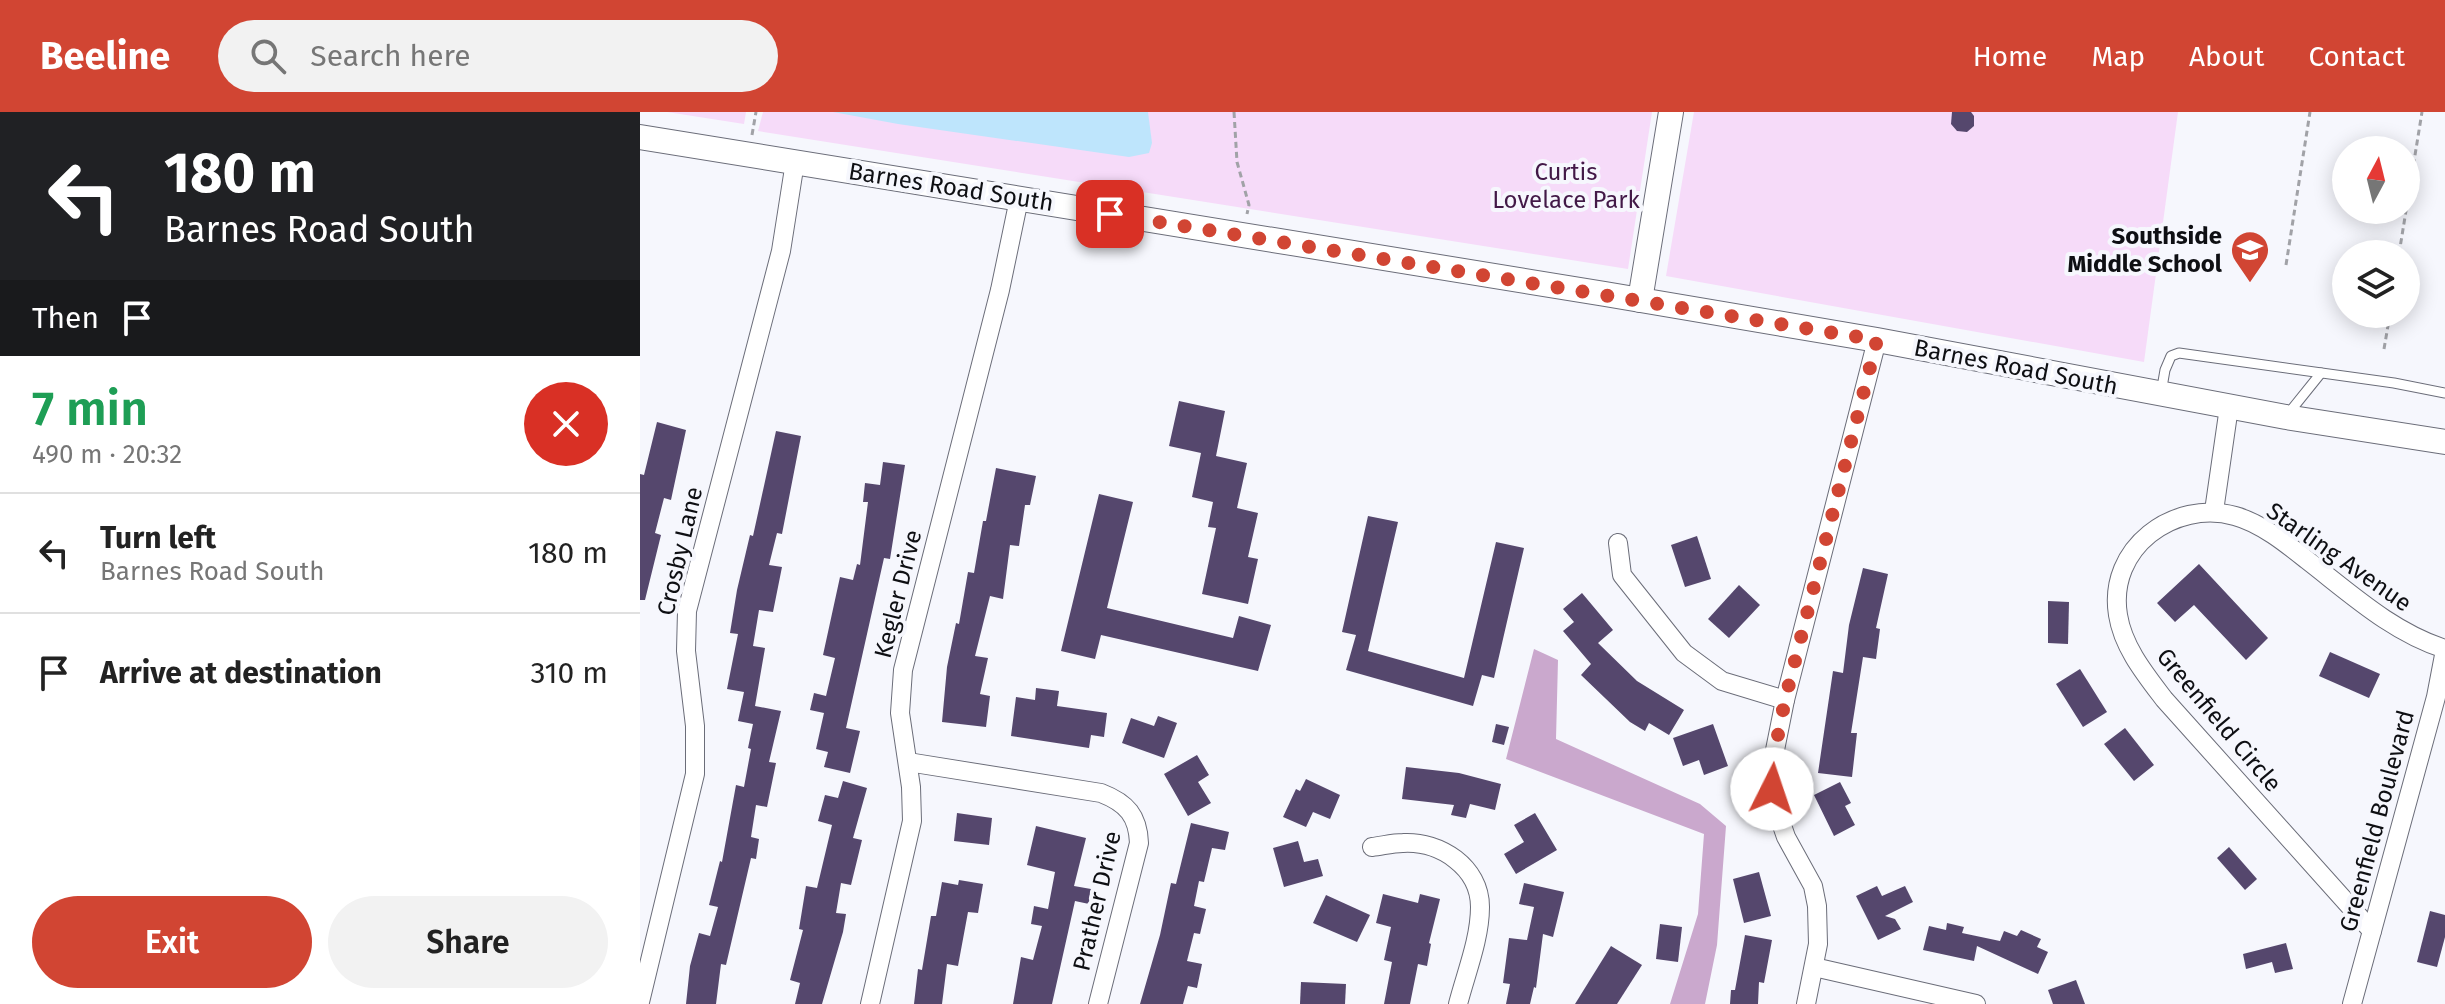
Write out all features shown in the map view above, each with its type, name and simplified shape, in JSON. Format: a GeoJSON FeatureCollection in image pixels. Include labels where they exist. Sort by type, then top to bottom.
{"type":"FeatureCollection","features":[{"type":"Feature","properties":{"kind":"street"},"geometry":{"type":"LineString","coordinates":[[1640,300],[1671,112]]}},
{"type":"Feature","properties":{"kind":"street","name":"Barnes Road South"},"geometry":{"type":"LineString","coordinates":[[640,137],[1877,340],[2161,395],[2445,442]]}},
{"type":"Feature","properties":{"kind":"street","name":"Crosby Lane"},"geometry":{"type":"LineString","coordinates":[[640,1002],[695,774],[695,726],[686,651],[687,611],[781,251],[795,162]]}},
{"type":"Feature","properties":{"kind":"street","name":"Kegler Drive"},"geometry":{"type":"LineString","coordinates":[[870,1004],[912,821],[908,762],[900,713],[903,670],[1000,290],[1019,199]]}},
{"type":"Feature","properties":{"kind":"street"},"geometry":{"type":"LineString","coordinates":[[1806,1004],[1818,927],[1815,896],[1786,837],[1772,789],[1771,770],[1785,700],[1877,340]]}},
{"type":"Feature","properties":{"kind":"street"},"geometry":{"type":"LineString","coordinates":[[2214,511],[2229,407]]}},
{"type":"Feature","properties":{"kind":"street","name":"Greenfield Circle"},"geometry":{"type":"LineString","coordinates":[[2214,511],[2200,511],[2166,523],[2147,534],[2134,548],[2125,562],[2117,596],[2125,639],[2143,672],[2164,699],[2372,931]]}},
{"type":"Feature","properties":{"kind":"street","name":"Starling Avenue"},"geometry":{"type":"LineString","coordinates":[[2214,511],[2239,516],[2285,543],[2362,604],[2406,634],[2445,649]]}},
{"type":"Feature","properties":{"kind":"street"},"geometry":{"type":"LineString","coordinates":[[1618,543],[1622,575],[1684,653],[1722,681],[1785,700]]}},
{"type":"Feature","properties":{"kind":"street","name":"Greenfield Boulevard"},"geometry":{"type":"LineString","coordinates":[[2352,1004],[2436,697],[2445,649]]}},
{"type":"Feature","properties":{"kind":"street","name":"Prather Drive"},"geometry":{"type":"LineString","coordinates":[[908,762],[1101,793],[1117,799],[1130,810],[1138,825],[1139,843],[1098,1004]]}},
{"type":"Feature","properties":{"kind":"street"},"geometry":{"type":"LineString","coordinates":[[1372,847],[1405,843],[1433,847],[1454,857],[1468,870],[1476,885],[1480,905],[1458,1004]]}},
{"type":"Feature","properties":{"kind":"street"},"geometry":{"type":"LineString","coordinates":[[1814,967],[1976,1004]]}},
{"type":"Feature","properties":{"kind":"lane"},"geometry":{"type":"LineString","coordinates":[[2161,395],[2165,370],[2171,356],[2179,353],[2445,393]]}},
{"type":"Feature","properties":{"kind":"lane"},"geometry":{"type":"LineString","coordinates":[[2286,417],[2321,373]]}},
{"type":"Feature","properties":{"kind":"path"},"geometry":{"type":"LineString","coordinates":[[1234,112],[1237,162],[1249,205],[1243,235]]}},
{"type":"Feature","properties":{"kind":"path"},"geometry":{"type":"LineString","coordinates":[[2286,265],[2310,112]]}},
{"type":"Feature","properties":{"kind":"path"},"geometry":{"type":"LineString","coordinates":[[2401,240],[2422,112]]}},
{"type":"Feature","properties":{"kind":"path"},"geometry":{"type":"LineString","coordinates":[[2384,349],[2388,328]]}},
{"type":"Feature","properties":{"kind":"green space"},"geometry":{"type":"Polygon","coordinates":[[[667,112],[746,112],[744,124],[667,112]]]}},
{"type":"Feature","properties":{"kind":"green space","name":"Curtis Lovelace Park"},"geometry":{"type":"Polygon","coordinates":[[[763,112],[1652,112],[1628,269],[758,131],[763,112]]]}},
{"type":"Feature","properties":{"kind":"green space"},"geometry":{"type":"Polygon","coordinates":[[[1694,112],[2178,112],[2144,362],[1666,276],[1694,112]]]}},
{"type":"Feature","properties":{"kind":"shaded area"},"geometry":{"type":"Polygon","coordinates":[[[1534,649],[1558,660],[1556,739],[1700,804],[1726,826],[1717,945],[1705,1004],[1670,1004],[1698,914],[1704,834],[1506,759],[1534,649]]]}},
{"type":"Feature","properties":{"kind":"water"},"geometry":{"type":"Polygon","coordinates":[[[833,112],[1148,112],[1152,143],[1149,153],[1129,157],[833,112]]]}},
{"type":"Feature","properties":{"kind":"building"},"geometry":{"type":"Polygon","coordinates":[[[1952,112],[1971,112],[1974,126],[1967,132],[1957,131],[1951,124],[1952,112]]]}},
{"type":"Feature","properties":{"kind":"building"},"geometry":{"type":"Polygon","coordinates":[[[1179,401],[1225,411],[1216,456],[1247,463],[1237,508],[1258,513],[1248,557],[1258,559],[1248,604],[1202,594],[1216,528],[1208,527],[1213,502],[1192,497],[1201,453],[1169,446],[1179,401]]]}},
{"type":"Feature","properties":{"kind":"building"},"geometry":{"type":"Polygon","coordinates":[[[657,422],[686,430],[671,500],[664,498],[655,533],[661,535],[645,600],[640,600],[640,474],[644,475],[657,422]]]}},
{"type":"Feature","properties":{"kind":"building"},"geometry":{"type":"Polygon","coordinates":[[[776,431],[801,436],[782,534],[777,533],[769,565],[782,567],[773,612],[759,610],[753,646],[765,648],[755,706],[781,711],[769,762],[776,763],[767,807],[756,805],[751,837],[759,839],[756,859],[751,858],[726,965],[721,964],[716,1004],[686,1004],[690,966],[699,933],[710,936],[718,907],[709,905],[722,862],[736,785],[744,787],[751,749],[748,748],[753,724],[738,721],[744,692],[727,689],[738,634],[730,633],[737,590],[750,535],[753,536],[776,431]]]}},
{"type":"Feature","properties":{"kind":"building"},"geometry":{"type":"Polygon","coordinates":[[[883,462],[905,465],[890,559],[884,558],[846,728],[860,731],[850,773],[824,767],[828,752],[816,749],[824,713],[810,710],[814,693],[826,696],[835,658],[823,655],[840,577],[853,580],[857,564],[860,565],[868,502],[863,502],[865,483],[880,485],[883,462]]]}},
{"type":"Feature","properties":{"kind":"building"},"geometry":{"type":"Polygon","coordinates":[[[996,468],[1036,476],[1030,505],[1025,505],[1019,546],[1010,545],[1003,599],[990,596],[975,656],[988,658],[980,694],[990,696],[986,727],[942,722],[947,667],[956,623],[959,624],[968,572],[974,573],[996,468]]]}},
{"type":"Feature","properties":{"kind":"building"},"geometry":{"type":"Polygon","coordinates":[[[1099,494],[1133,502],[1107,608],[1233,638],[1239,616],[1271,625],[1258,671],[1101,635],[1095,659],[1061,651],[1099,494]]]}},
{"type":"Feature","properties":{"kind":"building"},"geometry":{"type":"Polygon","coordinates":[[[1368,516],[1398,522],[1368,651],[1464,678],[1496,542],[1524,548],[1494,678],[1482,675],[1473,706],[1346,670],[1356,635],[1342,632],[1368,516]]]}},
{"type":"Feature","properties":{"kind":"building"},"geometry":{"type":"Polygon","coordinates":[[[1697,536],[1711,579],[1685,587],[1671,545],[1697,536]]]}},
{"type":"Feature","properties":{"kind":"building"},"geometry":{"type":"Polygon","coordinates":[[[2199,564],[2268,638],[2246,660],[2194,605],[2175,622],[2157,603],[2199,564]]]}},
{"type":"Feature","properties":{"kind":"building"},"geometry":{"type":"Polygon","coordinates":[[[1863,568],[1888,574],[1876,628],[1880,629],[1876,659],[1863,657],[1851,733],[1857,733],[1852,777],[1818,773],[1833,671],[1843,673],[1849,625],[1863,568]]]}},
{"type":"Feature","properties":{"kind":"building"},"geometry":{"type":"Polygon","coordinates":[[[1739,585],[1760,605],[1729,638],[1708,619],[1739,585]]]}},
{"type":"Feature","properties":{"kind":"building"},"geometry":{"type":"Polygon","coordinates":[[[1582,593],[1613,630],[1598,643],[1637,681],[1684,710],[1669,735],[1649,723],[1645,731],[1630,722],[1581,675],[1591,664],[1563,631],[1574,622],[1563,609],[1582,593]]]}},
{"type":"Feature","properties":{"kind":"building"},"geometry":{"type":"Polygon","coordinates":[[[2048,601],[2069,602],[2068,644],[2048,643],[2048,601]]]}},
{"type":"Feature","properties":{"kind":"building"},"geometry":{"type":"Polygon","coordinates":[[[2330,652],[2380,674],[2369,698],[2319,676],[2330,652]]]}},
{"type":"Feature","properties":{"kind":"building"},"geometry":{"type":"Polygon","coordinates":[[[2080,669],[2107,712],[2083,727],[2056,684],[2080,669]]]}},
{"type":"Feature","properties":{"kind":"building"},"geometry":{"type":"Polygon","coordinates":[[[1036,688],[1059,691],[1057,706],[1107,713],[1104,737],[1091,735],[1089,748],[1011,736],[1016,697],[1035,700],[1036,688]]]}},
{"type":"Feature","properties":{"kind":"building"},"geometry":{"type":"Polygon","coordinates":[[[1158,716],[1177,723],[1164,758],[1122,743],[1131,718],[1154,726],[1158,716]]]}},
{"type":"Feature","properties":{"kind":"building"},"geometry":{"type":"Polygon","coordinates":[[[1496,724],[1509,727],[1504,745],[1492,742],[1496,724]]]}},
{"type":"Feature","properties":{"kind":"building"},"geometry":{"type":"Polygon","coordinates":[[[1713,724],[1728,766],[1704,775],[1699,760],[1683,766],[1673,738],[1713,724]]]}},
{"type":"Feature","properties":{"kind":"building"},"geometry":{"type":"Polygon","coordinates":[[[2125,728],[2154,765],[2134,781],[2104,744],[2125,728]]]}},
{"type":"Feature","properties":{"kind":"building"},"geometry":{"type":"Polygon","coordinates":[[[1197,755],[1209,775],[1198,782],[1211,803],[1188,816],[1164,774],[1197,755]]]}},
{"type":"Feature","properties":{"kind":"building"},"geometry":{"type":"Polygon","coordinates":[[[1406,767],[1459,773],[1501,784],[1495,810],[1470,804],[1466,818],[1451,815],[1454,805],[1402,799],[1406,767]]]}},
{"type":"Feature","properties":{"kind":"building"},"geometry":{"type":"Polygon","coordinates":[[[1306,779],[1340,795],[1330,819],[1313,812],[1306,827],[1283,817],[1296,789],[1300,791],[1306,779]]]}},
{"type":"Feature","properties":{"kind":"building"},"geometry":{"type":"Polygon","coordinates":[[[843,781],[867,788],[853,838],[862,840],[851,885],[841,883],[836,913],[846,914],[843,932],[822,1004],[795,1004],[800,983],[790,980],[803,930],[799,929],[806,886],[817,888],[832,825],[818,821],[825,795],[838,798],[843,781]]]}},
{"type":"Feature","properties":{"kind":"building"},"geometry":{"type":"Polygon","coordinates":[[[1840,782],[1851,803],[1845,806],[1855,825],[1834,836],[1814,795],[1840,782]]]}},
{"type":"Feature","properties":{"kind":"building"},"geometry":{"type":"Polygon","coordinates":[[[957,813],[992,818],[989,845],[954,841],[957,813]]]}},
{"type":"Feature","properties":{"kind":"building"},"geometry":{"type":"Polygon","coordinates":[[[1535,813],[1557,850],[1516,874],[1504,854],[1524,842],[1514,825],[1535,813]]]}},
{"type":"Feature","properties":{"kind":"building"},"geometry":{"type":"Polygon","coordinates":[[[1191,823],[1229,832],[1225,850],[1212,848],[1204,882],[1199,881],[1194,906],[1206,909],[1200,934],[1194,933],[1187,961],[1202,964],[1197,988],[1188,986],[1183,1004],[1140,1004],[1171,883],[1176,884],[1191,823]]]}},
{"type":"Feature","properties":{"kind":"building"},"geometry":{"type":"Polygon","coordinates":[[[1036,826],[1086,838],[1074,886],[1091,889],[1089,904],[1075,901],[1052,1004],[1013,1004],[1021,957],[1033,960],[1042,926],[1031,924],[1034,906],[1048,909],[1055,872],[1027,865],[1036,826]]]}},
{"type":"Feature","properties":{"kind":"building"},"geometry":{"type":"Polygon","coordinates":[[[1298,841],[1304,862],[1318,859],[1323,876],[1284,887],[1273,848],[1298,841]]]}},
{"type":"Feature","properties":{"kind":"building"},"geometry":{"type":"Polygon","coordinates":[[[2229,847],[2257,879],[2245,890],[2217,858],[2229,847]]]}},
{"type":"Feature","properties":{"kind":"building"},"geometry":{"type":"Polygon","coordinates":[[[1759,872],[1771,916],[1744,923],[1733,879],[1759,872]]]}},
{"type":"Feature","properties":{"kind":"building"},"geometry":{"type":"Polygon","coordinates":[[[959,880],[983,884],[978,913],[968,912],[958,966],[947,964],[942,1004],[914,1004],[918,969],[922,970],[931,916],[936,916],[942,882],[958,885],[959,880]]]}},
{"type":"Feature","properties":{"kind":"building"},"geometry":{"type":"Polygon","coordinates":[[[1524,883],[1564,892],[1553,937],[1543,934],[1536,988],[1530,1004],[1506,1004],[1510,984],[1503,983],[1509,938],[1527,940],[1534,907],[1519,904],[1524,883]]]}},
{"type":"Feature","properties":{"kind":"building"},"geometry":{"type":"Polygon","coordinates":[[[1877,886],[1882,896],[1905,886],[1913,902],[1885,916],[1895,919],[1901,929],[1878,940],[1856,896],[1877,886]]]}},
{"type":"Feature","properties":{"kind":"building"},"geometry":{"type":"Polygon","coordinates":[[[1383,894],[1418,903],[1420,894],[1440,899],[1429,943],[1427,966],[1418,964],[1410,1004],[1384,1004],[1392,962],[1384,960],[1391,927],[1376,923],[1383,894]]]}},
{"type":"Feature","properties":{"kind":"building"},"geometry":{"type":"Polygon","coordinates":[[[1326,895],[1370,915],[1357,942],[1313,923],[1326,895]]]}},
{"type":"Feature","properties":{"kind":"building"},"geometry":{"type":"Polygon","coordinates":[[[2430,911],[2445,915],[2445,937],[2437,967],[2417,962],[2430,911]]]}},
{"type":"Feature","properties":{"kind":"building"},"geometry":{"type":"Polygon","coordinates":[[[1947,923],[1964,927],[1962,933],[2000,941],[2004,931],[2017,936],[2021,930],[2041,939],[2037,947],[2048,952],[2038,974],[1977,946],[1974,961],[1923,950],[1929,926],[1946,930],[1947,923]]]}},
{"type":"Feature","properties":{"kind":"building"},"geometry":{"type":"Polygon","coordinates":[[[1660,924],[1682,927],[1678,962],[1656,959],[1660,924]]]}},
{"type":"Feature","properties":{"kind":"building"},"geometry":{"type":"Polygon","coordinates":[[[1745,935],[1772,940],[1764,983],[1759,982],[1758,1004],[1730,1004],[1731,990],[1735,990],[1745,935]]]}},
{"type":"Feature","properties":{"kind":"building"},"geometry":{"type":"Polygon","coordinates":[[[2286,943],[2293,969],[2275,973],[2272,962],[2246,969],[2243,954],[2286,943]]]}},
{"type":"Feature","properties":{"kind":"building"},"geometry":{"type":"Polygon","coordinates":[[[1611,946],[1642,965],[1617,1004],[1575,1004],[1611,946]]]}},
{"type":"Feature","properties":{"kind":"building"},"geometry":{"type":"Polygon","coordinates":[[[2076,980],[2085,1004],[2053,1004],[2048,990],[2076,980]]]}},
{"type":"Feature","properties":{"kind":"building"},"geometry":{"type":"Polygon","coordinates":[[[1301,982],[1346,984],[1345,1004],[1300,1004],[1301,982]]]}},
{"type":"Feature","properties":{"kind":"place","name":"Southside Middle School"},"geometry":{"type":"Point","coordinates":[2250,284]}},
{"type":"Feature","properties":{"kind":"route"},"geometry":{"type":"LineString","coordinates":[[1110,214],[1877,340],[1785,700],[1771,770],[1772,789]]}}]}
